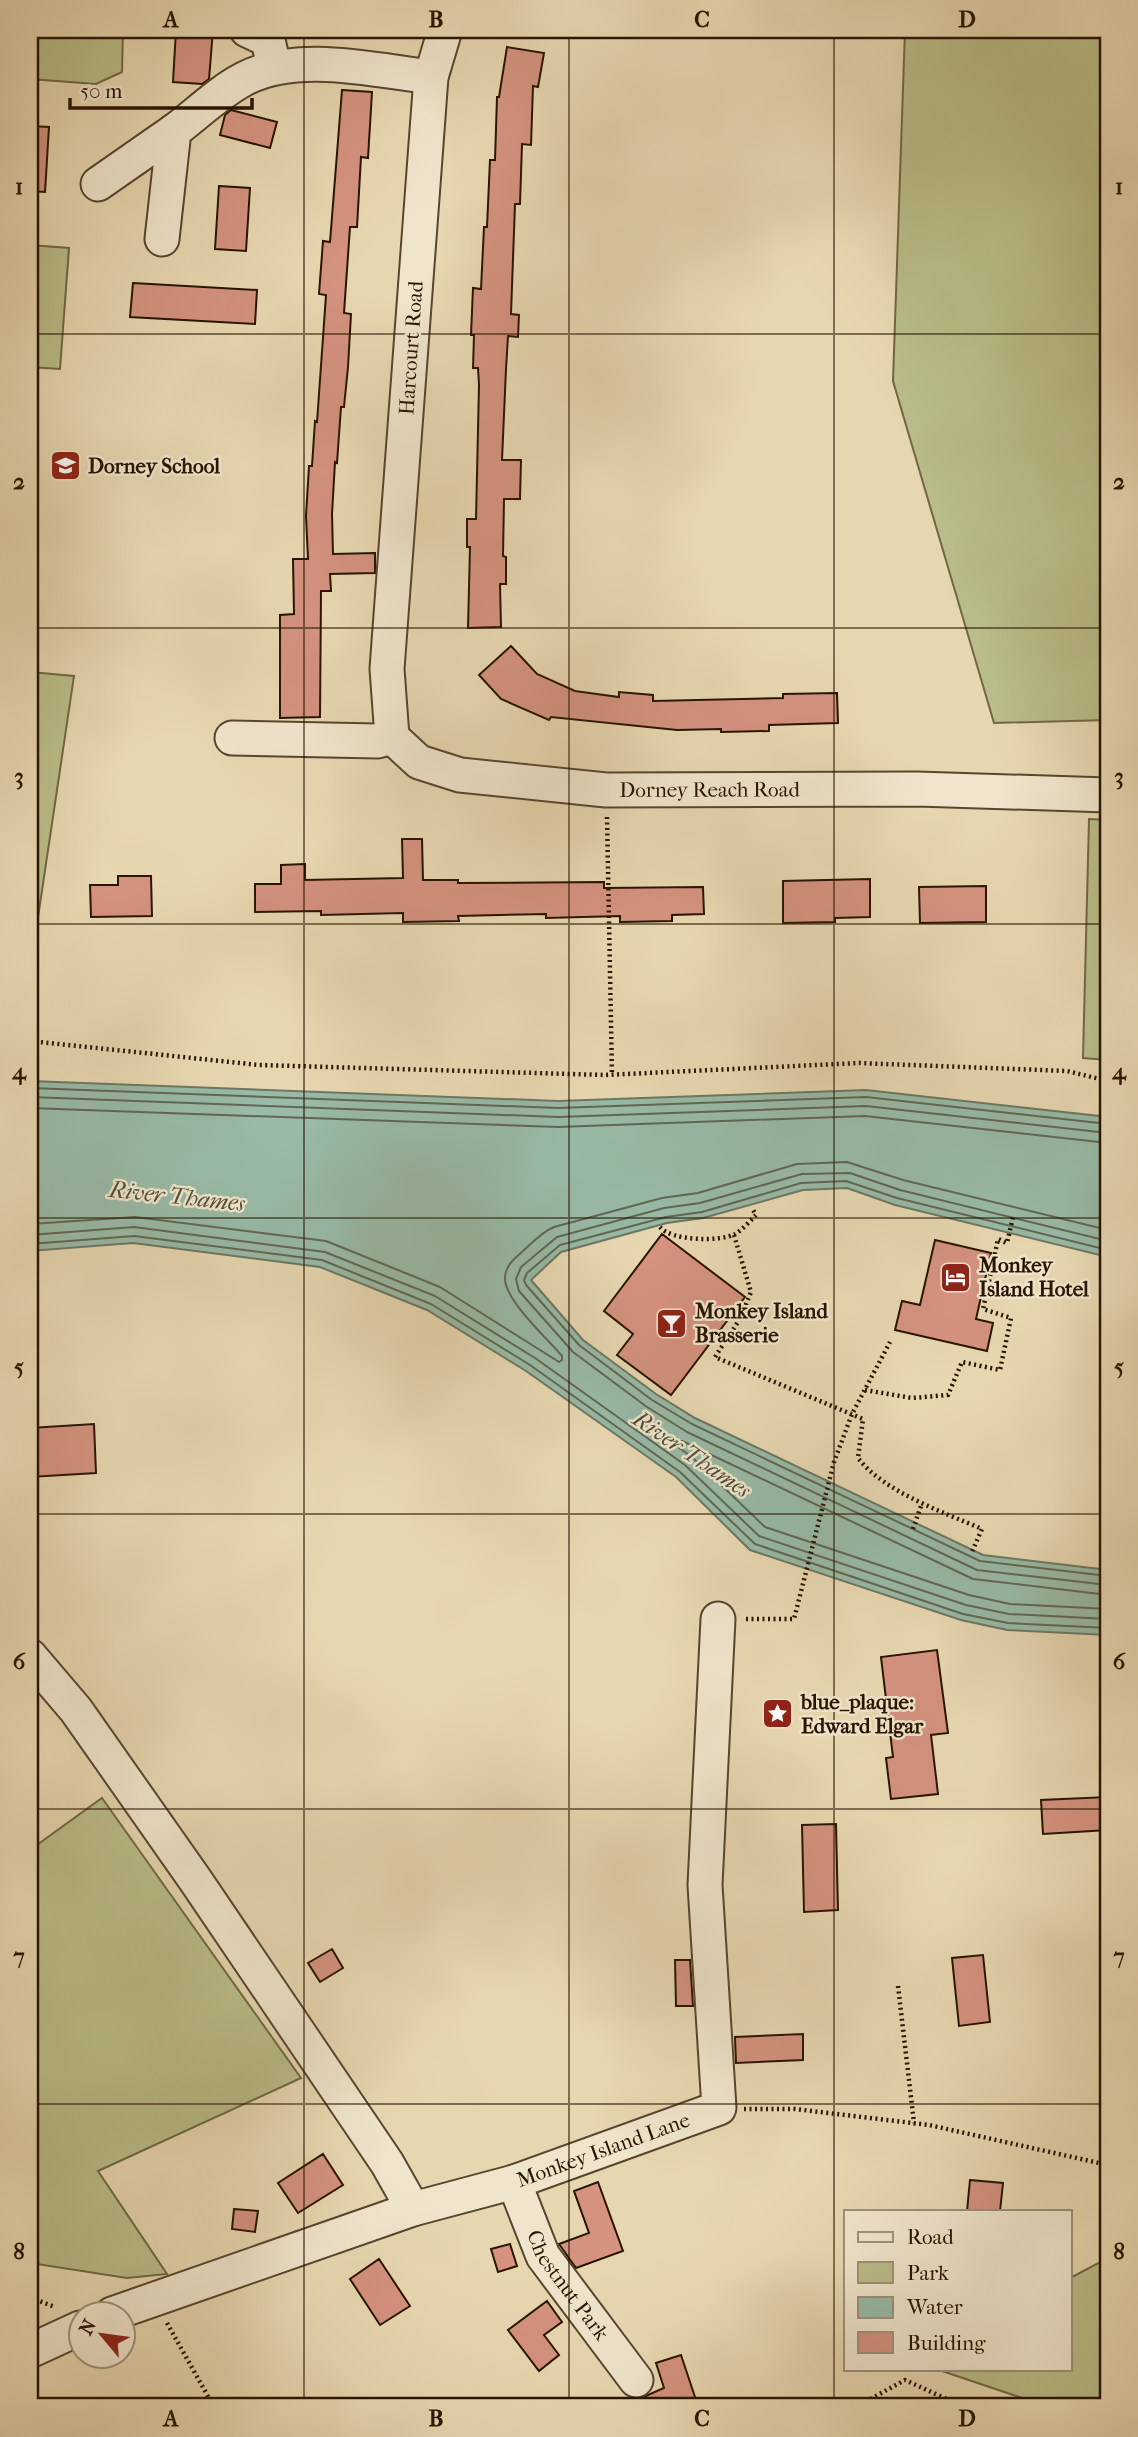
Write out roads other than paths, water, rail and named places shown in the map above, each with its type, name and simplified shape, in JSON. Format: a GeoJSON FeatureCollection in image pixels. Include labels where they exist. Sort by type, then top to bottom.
{"type":"FeatureCollection","features":[{"type":"Feature","properties":{"kind":"street","name":"Harcourt Road"},"geometry":{"type":"LineString","coordinates":[[392,737],[387,669],[431,77],[445,30]]}},
{"type":"Feature","properties":{"kind":"street"},"geometry":{"type":"LineString","coordinates":[[98,184],[243,80],[263,46],[310,63],[431,77]]}},
{"type":"Feature","properties":{"kind":"street"},"geometry":{"type":"LineString","coordinates":[[162,239],[174,131]]}},
{"type":"Feature","properties":{"kind":"street"},"geometry":{"type":"LineString","coordinates":[[232,738],[379,741],[392,737]]}},
{"type":"Feature","properties":{"kind":"street","name":"Dorney Reach Road"},"geometry":{"type":"LineString","coordinates":[[392,737],[419,762],[460,775],[606,790],[917,789],[1108,795]]}},
{"type":"Feature","properties":{"kind":"street","name":"Monkey Island Lane"},"geometry":{"type":"LineString","coordinates":[[136,2305],[413,2208],[513,2182],[719,2108],[705,1885],[718,1619]]}},
{"type":"Feature","properties":{"kind":"street"},"geometry":{"type":"LineString","coordinates":[[30,1656],[76,1710],[197,1881],[387,2163],[413,2208]]}},
{"type":"Feature","properties":{"kind":"street","name":"Chestnut Park"},"geometry":{"type":"LineString","coordinates":[[513,2182],[543,2256],[636,2380]]}},
{"type":"Feature","properties":{"kind":"street"},"geometry":{"type":"LineString","coordinates":[[30,2351],[66,2334]]}},
{"type":"Feature","properties":{"kind":"water","name":"River Thames"},"geometry":{"type":"Polygon","coordinates":[[[30,1081],[558,1101],[866,1090],[1108,1117],[1108,1257],[895,1205],[847,1188],[803,1190],[703,1218],[667,1223],[561,1252],[531,1280],[583,1340],[656,1394],[695,1418],[983,1555],[1108,1570],[1108,1635],[1007,1630],[961,1620],[750,1550],[676,1477],[526,1371],[427,1310],[320,1267],[133,1243],[30,1251],[30,1081]]]}},
{"type":"Feature","properties":{"kind":"place","name":"Dorney School"},"geometry":{"type":"Point","coordinates":[65,466]}},
{"type":"Feature","properties":{"kind":"place","name":"Monkey Island Hotel"},"geometry":{"type":"Point","coordinates":[956,1277]}},
{"type":"Feature","properties":{"kind":"place","name":"Monkey Island Brasserie"},"geometry":{"type":"Point","coordinates":[672,1323]}},
{"type":"Feature","properties":{"kind":"place","name":"blue_plaque: Edward Elgar"},"geometry":{"type":"Point","coordinates":[778,1714]}}]}
